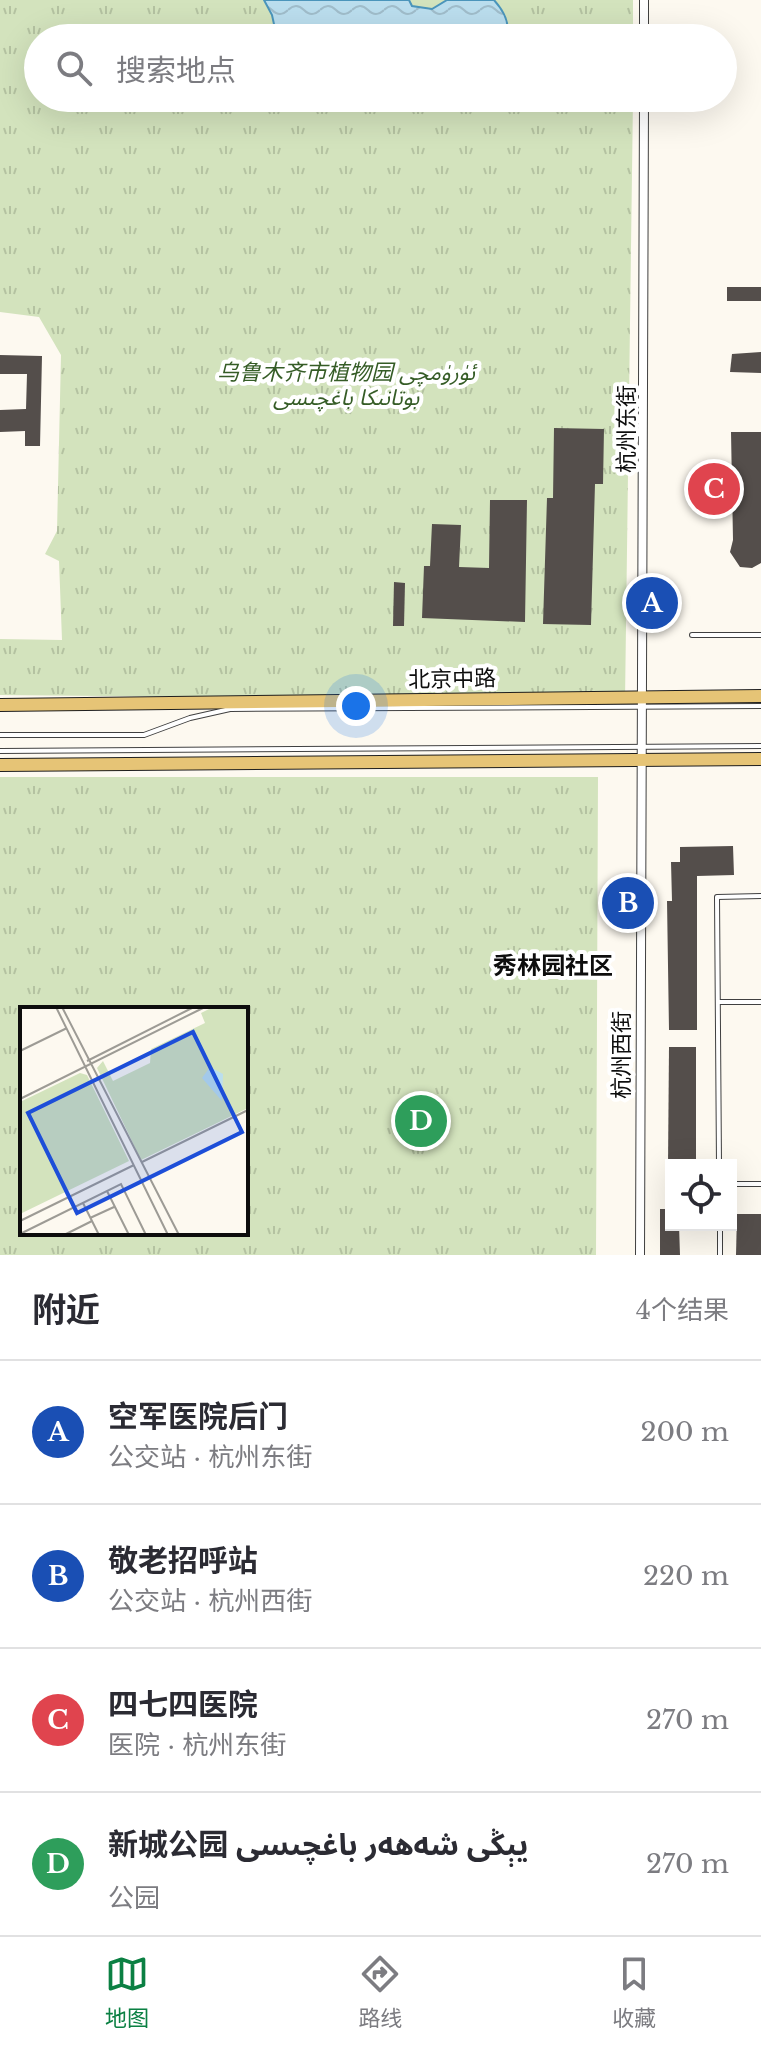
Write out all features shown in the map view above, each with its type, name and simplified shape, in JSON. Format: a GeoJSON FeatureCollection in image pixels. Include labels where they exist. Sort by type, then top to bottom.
{"type":"FeatureCollection","features":[{"type":"Feature","properties":{"kind":"main road","name":"北京中路"},"geometry":{"type":"LineString","coordinates":[[0,705],[644,701],[761,696]]}},
{"type":"Feature","properties":{"kind":"main road"},"geometry":{"type":"LineString","coordinates":[[0,765],[641,753],[761,759]]}},
{"type":"Feature","properties":{"kind":"street"},"geometry":{"type":"LineString","coordinates":[[644,0],[644,24]]}},
{"type":"Feature","properties":{"kind":"street","name":"杭州东街"},"geometry":{"type":"LineString","coordinates":[[641,753],[644,701],[644,112]]}},
{"type":"Feature","properties":{"kind":"street","name":"杭州西街"},"geometry":{"type":"LineString","coordinates":[[640,1255],[641,753]]}},
{"type":"Feature","properties":{"kind":"lane"},"geometry":{"type":"LineString","coordinates":[[692,635],[761,635]]}},
{"type":"Feature","properties":{"kind":"lane"},"geometry":{"type":"LineString","coordinates":[[0,735],[144,735],[190,718],[230,709],[644,701],[761,706]]}},
{"type":"Feature","properties":{"kind":"lane"},"geometry":{"type":"LineString","coordinates":[[0,751],[641,753],[761,746]]}},
{"type":"Feature","properties":{"kind":"lane"},"geometry":{"type":"LineString","coordinates":[[719,1159],[717,897],[761,896]]}},
{"type":"Feature","properties":{"kind":"lane"},"geometry":{"type":"LineString","coordinates":[[718,1002],[761,1002]]}},
{"type":"Feature","properties":{"kind":"lane"},"geometry":{"type":"LineString","coordinates":[[737,1184],[761,1184]]}},
{"type":"Feature","properties":{"kind":"lane"},"geometry":{"type":"LineString","coordinates":[[720,1231],[720,1255]]}},
{"type":"Feature","properties":{"kind":"green space","name":"乌鲁木齐市植物园 ئۈرۈمچى بوتانىكا باغچىسى"},"geometry":{"type":"Polygon","coordinates":[[[0,0],[633,0],[633,24],[24,24],[24,112],[633,112],[625,701],[0,695],[0,639],[62,640],[59,561],[45,554],[57,531],[61,355],[39,317],[0,312],[0,0]]]}},
{"type":"Feature","properties":{"kind":"green space"},"geometry":{"type":"Polygon","coordinates":[[[0,777],[598,777],[596,1255],[0,1255],[0,777]]]}},
{"type":"Feature","properties":{"kind":"water"},"geometry":{"type":"Polygon","coordinates":[[[264,0],[409,0],[412,6],[432,9],[447,0],[494,0],[507,24],[274,24],[264,0]]]}},
{"type":"Feature","properties":{"kind":"building"},"geometry":{"type":"Polygon","coordinates":[[[727,287],[761,287],[761,301],[727,301],[727,287]]]}},
{"type":"Feature","properties":{"kind":"building"},"geometry":{"type":"Polygon","coordinates":[[[761,352],[761,373],[730,372],[732,354],[761,352]]]}},
{"type":"Feature","properties":{"kind":"building"},"geometry":{"type":"Polygon","coordinates":[[[0,355],[42,356],[40,446],[25,446],[25,431],[0,432],[0,410],[26,409],[27,374],[0,374],[0,355]]]}},
{"type":"Feature","properties":{"kind":"building"},"geometry":{"type":"Polygon","coordinates":[[[554,428],[604,429],[603,484],[595,484],[591,625],[543,624],[547,498],[553,498],[554,428]]]}},
{"type":"Feature","properties":{"kind":"building"},"geometry":{"type":"Polygon","coordinates":[[[731,432],[761,432],[761,563],[752,568],[740,567],[730,552],[733,540],[731,432]]]}},
{"type":"Feature","properties":{"kind":"building"},"geometry":{"type":"Polygon","coordinates":[[[490,500],[527,500],[525,622],[422,618],[424,566],[430,566],[432,524],[461,525],[459,567],[489,568],[490,500]]]}},
{"type":"Feature","properties":{"kind":"building"},"geometry":{"type":"Polygon","coordinates":[[[394,582],[405,583],[404,626],[393,626],[394,582]]]}},
{"type":"Feature","properties":{"kind":"building"},"geometry":{"type":"Polygon","coordinates":[[[733,846],[734,875],[697,876],[697,1030],[669,1030],[667,901],[672,901],[671,862],[680,862],[680,847],[733,846]]]}},
{"type":"Feature","properties":{"kind":"building"},"geometry":{"type":"Polygon","coordinates":[[[669,1047],[696,1047],[696,1159],[668,1159],[669,1047]]]}},
{"type":"Feature","properties":{"kind":"building"},"geometry":{"type":"Polygon","coordinates":[[[660,1209],[665,1209],[665,1231],[679,1231],[680,1255],[660,1255],[660,1209]]]}},
{"type":"Feature","properties":{"kind":"building"},"geometry":{"type":"Polygon","coordinates":[[[737,1214],[761,1214],[761,1255],[736,1255],[737,1214]]]}},
{"type":"Feature","properties":{"kind":"place","name":"四七四医院"},"geometry":{"type":"Point","coordinates":[714,489]}},
{"type":"Feature","properties":{"kind":"place","name":"空军医院后门"},"geometry":{"type":"Point","coordinates":[652,603]}},
{"type":"Feature","properties":{"kind":"place","name":"敬老招呼站"},"geometry":{"type":"Point","coordinates":[628,903]}},
{"type":"Feature","properties":{"kind":"place","name":"新城公园 يېڭى شەھەر باغچىسى"},"geometry":{"type":"Point","coordinates":[421,1121]}},
{"type":"Feature","properties":{"kind":"district","name":"秀林园社区"},"geometry":{"type":"Point","coordinates":[553,965]}}]}
